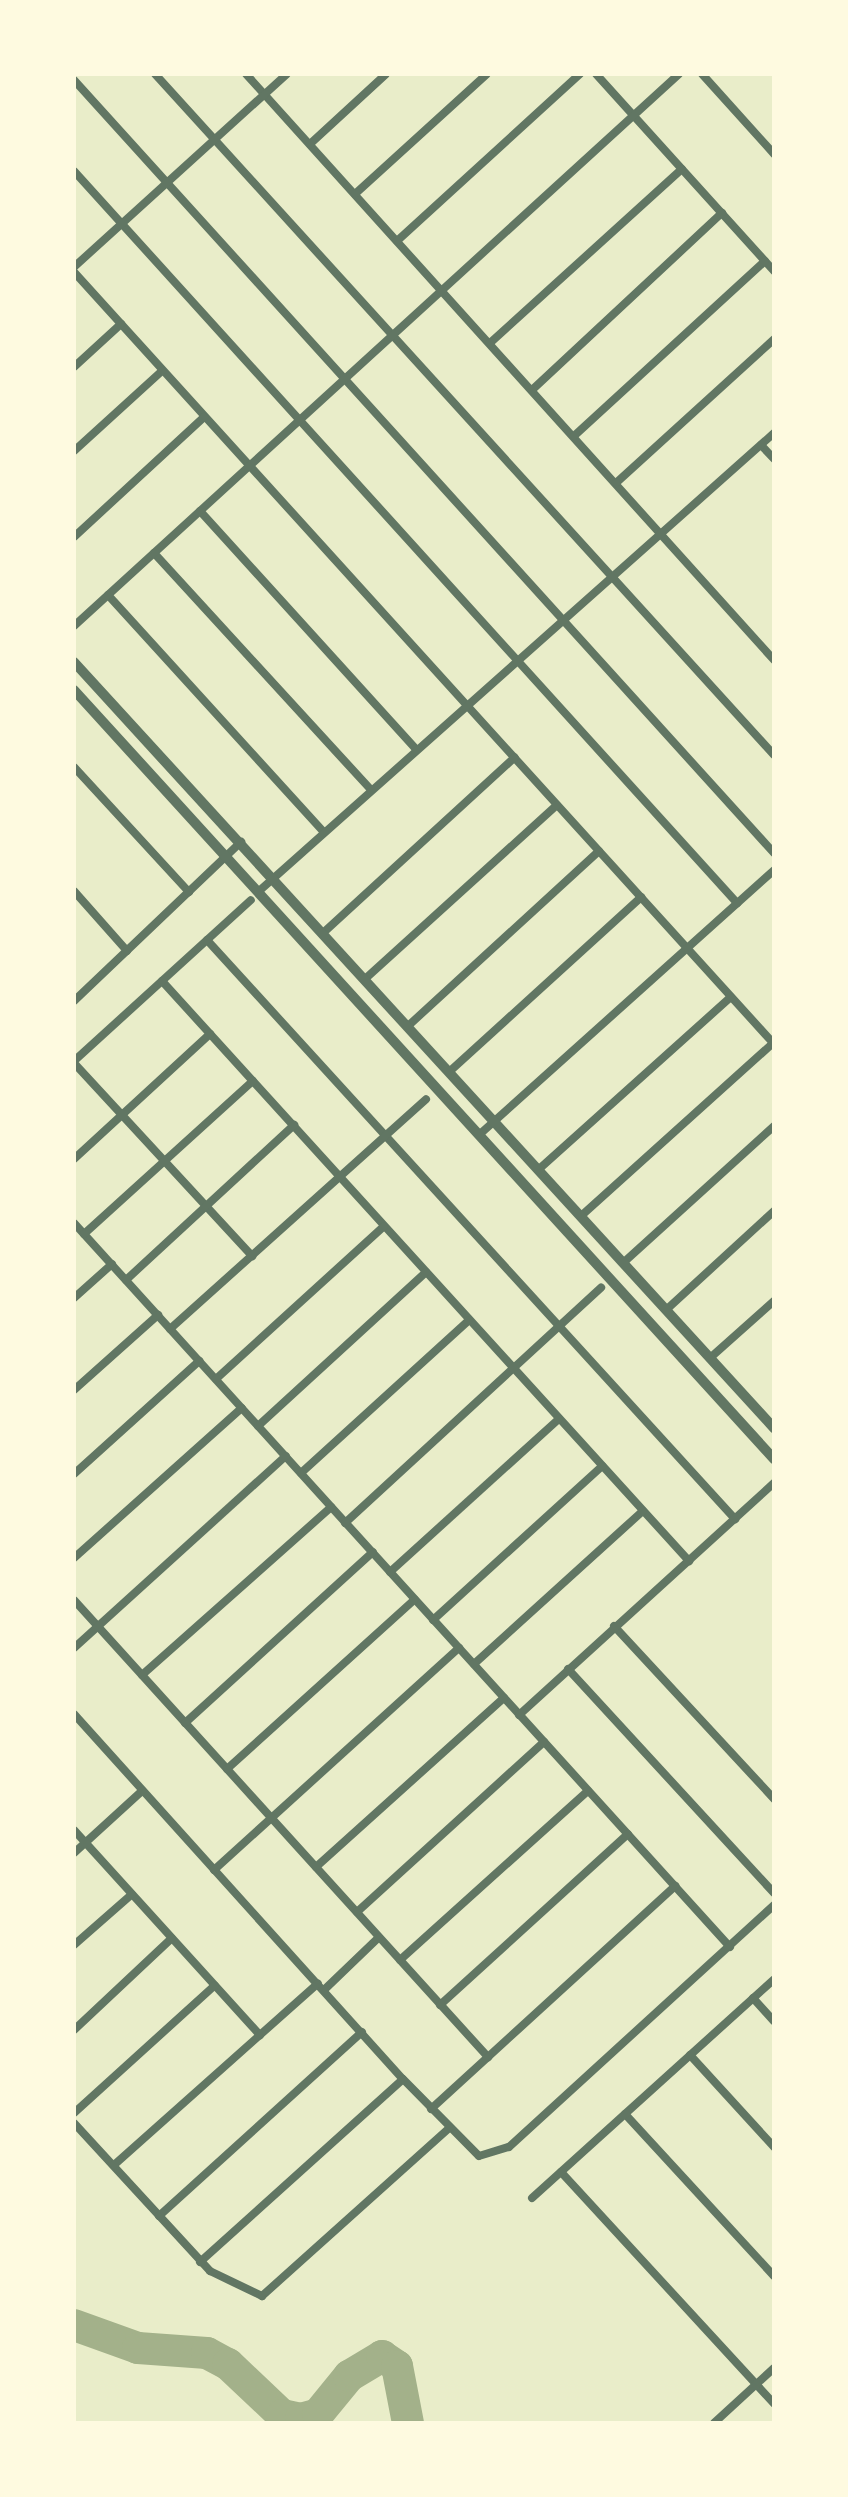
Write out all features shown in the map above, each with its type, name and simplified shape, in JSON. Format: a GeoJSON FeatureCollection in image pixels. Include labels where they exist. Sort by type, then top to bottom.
{"type":"FeatureCollection","features":[{"type":"Feature","properties":{"kind":"street"},"geometry":{"type":"LineString","coordinates":[[155,74],[774,755]]}},
{"type":"Feature","properties":{"kind":"street"},"geometry":{"type":"LineString","coordinates":[[246,74],[774,660]]}},
{"type":"Feature","properties":{"kind":"street"},"geometry":{"type":"LineString","coordinates":[[287,74],[74,270],[773,1044],[581,1216]]}},
{"type":"Feature","properties":{"kind":"street"},"geometry":{"type":"LineString","coordinates":[[310,144],[386,74]]}},
{"type":"Feature","properties":{"kind":"street"},"geometry":{"type":"LineString","coordinates":[[355,194],[487,74]]}},
{"type":"Feature","properties":{"kind":"street"},"geometry":{"type":"LineString","coordinates":[[397,241],[580,74]]}},
{"type":"Feature","properties":{"kind":"street"},"geometry":{"type":"LineString","coordinates":[[596,74],[774,271]]}},
{"type":"Feature","properties":{"kind":"street"},"geometry":{"type":"LineString","coordinates":[[74,626],[679,74]]}},
{"type":"Feature","properties":{"kind":"street"},"geometry":{"type":"LineString","coordinates":[[702,74],[774,154]]}},
{"type":"Feature","properties":{"kind":"street"},"geometry":{"type":"LineString","coordinates":[[74,80],[774,853]]}},
{"type":"Feature","properties":{"kind":"street"},"geometry":{"type":"LineString","coordinates":[[490,343],[682,169]]}},
{"type":"Feature","properties":{"kind":"street"},"geometry":{"type":"LineString","coordinates":[[74,171],[737,903]]}},
{"type":"Feature","properties":{"kind":"street"},"geometry":{"type":"LineString","coordinates":[[532,390],[722,213]]}},
{"type":"Feature","properties":{"kind":"street"},"geometry":{"type":"LineString","coordinates":[[574,436],[765,261]]}},
{"type":"Feature","properties":{"kind":"street"},"geometry":{"type":"LineString","coordinates":[[74,367],[121,324]]}},
{"type":"Feature","properties":{"kind":"street"},"geometry":{"type":"LineString","coordinates":[[616,483],[774,339]]}},
{"type":"Feature","properties":{"kind":"street"},"geometry":{"type":"LineString","coordinates":[[74,451],[162,371]]}},
{"type":"Feature","properties":{"kind":"street"},"geometry":{"type":"LineString","coordinates":[[74,537],[204,417]]}},
{"type":"Feature","properties":{"kind":"street"},"geometry":{"type":"LineString","coordinates":[[252,1256],[74,1062],[466,703],[774,433]]}},
{"type":"Feature","properties":{"kind":"street"},"geometry":{"type":"LineString","coordinates":[[761,445],[774,459]]}},
{"type":"Feature","properties":{"kind":"street"},"geometry":{"type":"LineString","coordinates":[[200,511],[416,749]]}},
{"type":"Feature","properties":{"kind":"street"},"geometry":{"type":"LineString","coordinates":[[154,553],[371,790]]}},
{"type":"Feature","properties":{"kind":"street"},"geometry":{"type":"LineString","coordinates":[[108,595],[324,832]]}},
{"type":"Feature","properties":{"kind":"street"},"geometry":{"type":"LineString","coordinates":[[74,662],[774,1428]]}},
{"type":"Feature","properties":{"kind":"street"},"geometry":{"type":"LineString","coordinates":[[74,690],[226,857],[254,896],[480,1134],[774,1459]]}},
{"type":"Feature","properties":{"kind":"street"},"geometry":{"type":"LineString","coordinates":[[323,933],[515,757]]}},
{"type":"Feature","properties":{"kind":"street"},"geometry":{"type":"LineString","coordinates":[[74,767],[189,892]]}},
{"type":"Feature","properties":{"kind":"street"},"geometry":{"type":"LineString","coordinates":[[365,979],[557,805]]}},
{"type":"Feature","properties":{"kind":"street"},"geometry":{"type":"LineString","coordinates":[[74,1000],[241,842]]}},
{"type":"Feature","properties":{"kind":"street"},"geometry":{"type":"LineString","coordinates":[[408,1026],[599,851]]}},
{"type":"Feature","properties":{"kind":"street"},"geometry":{"type":"LineString","coordinates":[[480,1134],[774,870]]}},
{"type":"Feature","properties":{"kind":"street"},"geometry":{"type":"LineString","coordinates":[[74,891],[127,951]]}},
{"type":"Feature","properties":{"kind":"street"},"geometry":{"type":"LineString","coordinates":[[449,1072],[641,897]]}},
{"type":"Feature","properties":{"kind":"street"},"geometry":{"type":"LineString","coordinates":[[207,940],[735,1519]]}},
{"type":"Feature","properties":{"kind":"street"},"geometry":{"type":"LineString","coordinates":[[162,981],[689,1561]]}},
{"type":"Feature","properties":{"kind":"street"},"geometry":{"type":"LineString","coordinates":[[538,1170],[731,997]]}},
{"type":"Feature","properties":{"kind":"street"},"geometry":{"type":"LineString","coordinates":[[74,1159],[210,1034]]}},
{"type":"Feature","properties":{"kind":"street"},"geometry":{"type":"LineString","coordinates":[[84,1234],[253,1081]]}},
{"type":"Feature","properties":{"kind":"street"},"geometry":{"type":"LineString","coordinates":[[170,1329],[426,1099]]}},
{"type":"Feature","properties":{"kind":"street"},"geometry":{"type":"LineString","coordinates":[[126,1280],[294,1125]]}},
{"type":"Feature","properties":{"kind":"street"},"geometry":{"type":"LineString","coordinates":[[623,1263],[774,1126]]}},
{"type":"Feature","properties":{"kind":"street"},"geometry":{"type":"LineString","coordinates":[[666,1310],[774,1211]]}},
{"type":"Feature","properties":{"kind":"street"},"geometry":{"type":"LineString","coordinates":[[74,1223],[730,1947]]}},
{"type":"Feature","properties":{"kind":"street"},"geometry":{"type":"LineString","coordinates":[[216,1379],[384,1226]]}},
{"type":"Feature","properties":{"kind":"street"},"geometry":{"type":"LineString","coordinates":[[74,1298],[112,1264]]}},
{"type":"Feature","properties":{"kind":"street"},"geometry":{"type":"LineString","coordinates":[[258,1426],[426,1272]]}},
{"type":"Feature","properties":{"kind":"street"},"geometry":{"type":"LineString","coordinates":[[345,1523],[601,1288]]}},
{"type":"Feature","properties":{"kind":"street"},"geometry":{"type":"LineString","coordinates":[[710,1358],[774,1301]]}},
{"type":"Feature","properties":{"kind":"street"},"geometry":{"type":"LineString","coordinates":[[74,1390],[158,1315]]}},
{"type":"Feature","properties":{"kind":"street"},"geometry":{"type":"LineString","coordinates":[[301,1473],[469,1320]]}},
{"type":"Feature","properties":{"kind":"street"},"geometry":{"type":"LineString","coordinates":[[74,1474],[199,1361]]}},
{"type":"Feature","properties":{"kind":"street"},"geometry":{"type":"LineString","coordinates":[[74,1558],[242,1408]]}},
{"type":"Feature","properties":{"kind":"street"},"geometry":{"type":"LineString","coordinates":[[390,1572],[559,1419]]}},
{"type":"Feature","properties":{"kind":"street"},"geometry":{"type":"LineString","coordinates":[[74,1648],[286,1456]]}},
{"type":"Feature","properties":{"kind":"street"},"geometry":{"type":"LineString","coordinates":[[433,1620],[602,1466]]}},
{"type":"Feature","properties":{"kind":"street"},"geometry":{"type":"LineString","coordinates":[[519,1715],[774,1483]]}},
{"type":"Feature","properties":{"kind":"street"},"geometry":{"type":"LineString","coordinates":[[142,1675],[331,1507]]}},
{"type":"Feature","properties":{"kind":"street"},"geometry":{"type":"LineString","coordinates":[[474,1664],[643,1511]]}},
{"type":"Feature","properties":{"kind":"street"},"geometry":{"type":"LineString","coordinates":[[185,1723],[373,1552]]}},
{"type":"Feature","properties":{"kind":"street"},"geometry":{"type":"LineString","coordinates":[[227,1769],[415,1599]]}},
{"type":"Feature","properties":{"kind":"street"},"geometry":{"type":"LineString","coordinates":[[74,1600],[488,2057]]}},
{"type":"Feature","properties":{"kind":"street"},"geometry":{"type":"LineString","coordinates":[[614,1626],[774,1799]]}},
{"type":"Feature","properties":{"kind":"street"},"geometry":{"type":"LineString","coordinates":[[214,1870],[459,1648]]}},
{"type":"Feature","properties":{"kind":"street"},"geometry":{"type":"LineString","coordinates":[[568,1669],[774,1893]]}},
{"type":"Feature","properties":{"kind":"street"},"geometry":{"type":"LineString","coordinates":[[316,1867],[504,1698]]}},
{"type":"Feature","properties":{"kind":"street"},"geometry":{"type":"LineString","coordinates":[[74,1714],[403,2079],[479,2156],[509,2147],[774,1905]]}},
{"type":"Feature","properties":{"kind":"street"},"geometry":{"type":"LineString","coordinates":[[357,1912],[544,1742]]}},
{"type":"Feature","properties":{"kind":"street"},"geometry":{"type":"LineString","coordinates":[[74,1853],[142,1791]]}},
{"type":"Feature","properties":{"kind":"street"},"geometry":{"type":"LineString","coordinates":[[400,1960],[588,1791]]}},
{"type":"Feature","properties":{"kind":"street"},"geometry":{"type":"LineString","coordinates":[[74,1830],[260,2035]]}},
{"type":"Feature","properties":{"kind":"street"},"geometry":{"type":"LineString","coordinates":[[440,2005],[628,1834]]}},
{"type":"Feature","properties":{"kind":"street"},"geometry":{"type":"LineString","coordinates":[[431,2109],[675,1886]]}},
{"type":"Feature","properties":{"kind":"street"},"geometry":{"type":"LineString","coordinates":[[74,1945],[132,1894]]}},
{"type":"Feature","properties":{"kind":"street"},"geometry":{"type":"LineString","coordinates":[[114,2165],[260,2035],[379,1937]]}},
{"type":"Feature","properties":{"kind":"street"},"geometry":{"type":"LineString","coordinates":[[74,2030],[172,1938]]}},
{"type":"Feature","properties":{"kind":"street"},"geometry":{"type":"LineString","coordinates":[[532,2198],[774,1979]]}},
{"type":"Feature","properties":{"kind":"street"},"geometry":{"type":"LineString","coordinates":[[74,2113],[215,1985]]}},
{"type":"Feature","properties":{"kind":"street"},"geometry":{"type":"LineString","coordinates":[[753,1998],[774,2021]]}},
{"type":"Feature","properties":{"kind":"street"},"geometry":{"type":"LineString","coordinates":[[159,2216],[362,2032]]}},
{"type":"Feature","properties":{"kind":"street"},"geometry":{"type":"LineString","coordinates":[[690,2055],[774,2147]]}},
{"type":"Feature","properties":{"kind":"street"},"geometry":{"type":"LineString","coordinates":[[200,2262],[403,2079]]}},
{"type":"Feature","properties":{"kind":"street"},"geometry":{"type":"LineString","coordinates":[[625,2114],[774,2276]]}},
{"type":"Feature","properties":{"kind":"street"},"geometry":{"type":"LineString","coordinates":[[74,2123],[200,2262],[262,2296],[449,2128]]}},
{"type":"Feature","properties":{"kind":"street"},"geometry":{"type":"LineString","coordinates":[[561,2172],[774,2404]]}},
{"type":"Feature","properties":{"kind":"street"},"geometry":{"type":"LineString","coordinates":[[714,2423],[774,2368]]}},
{"type":"Feature","properties":{"kind":"waterway"},"geometry":{"type":"LineString","coordinates":[[74,2325],[138,2348],[207,2353],[228,2364],[282,2415],[301,2419],[318,2414],[349,2376],[382,2356],[397,2366],[408,2423]]}}]}
